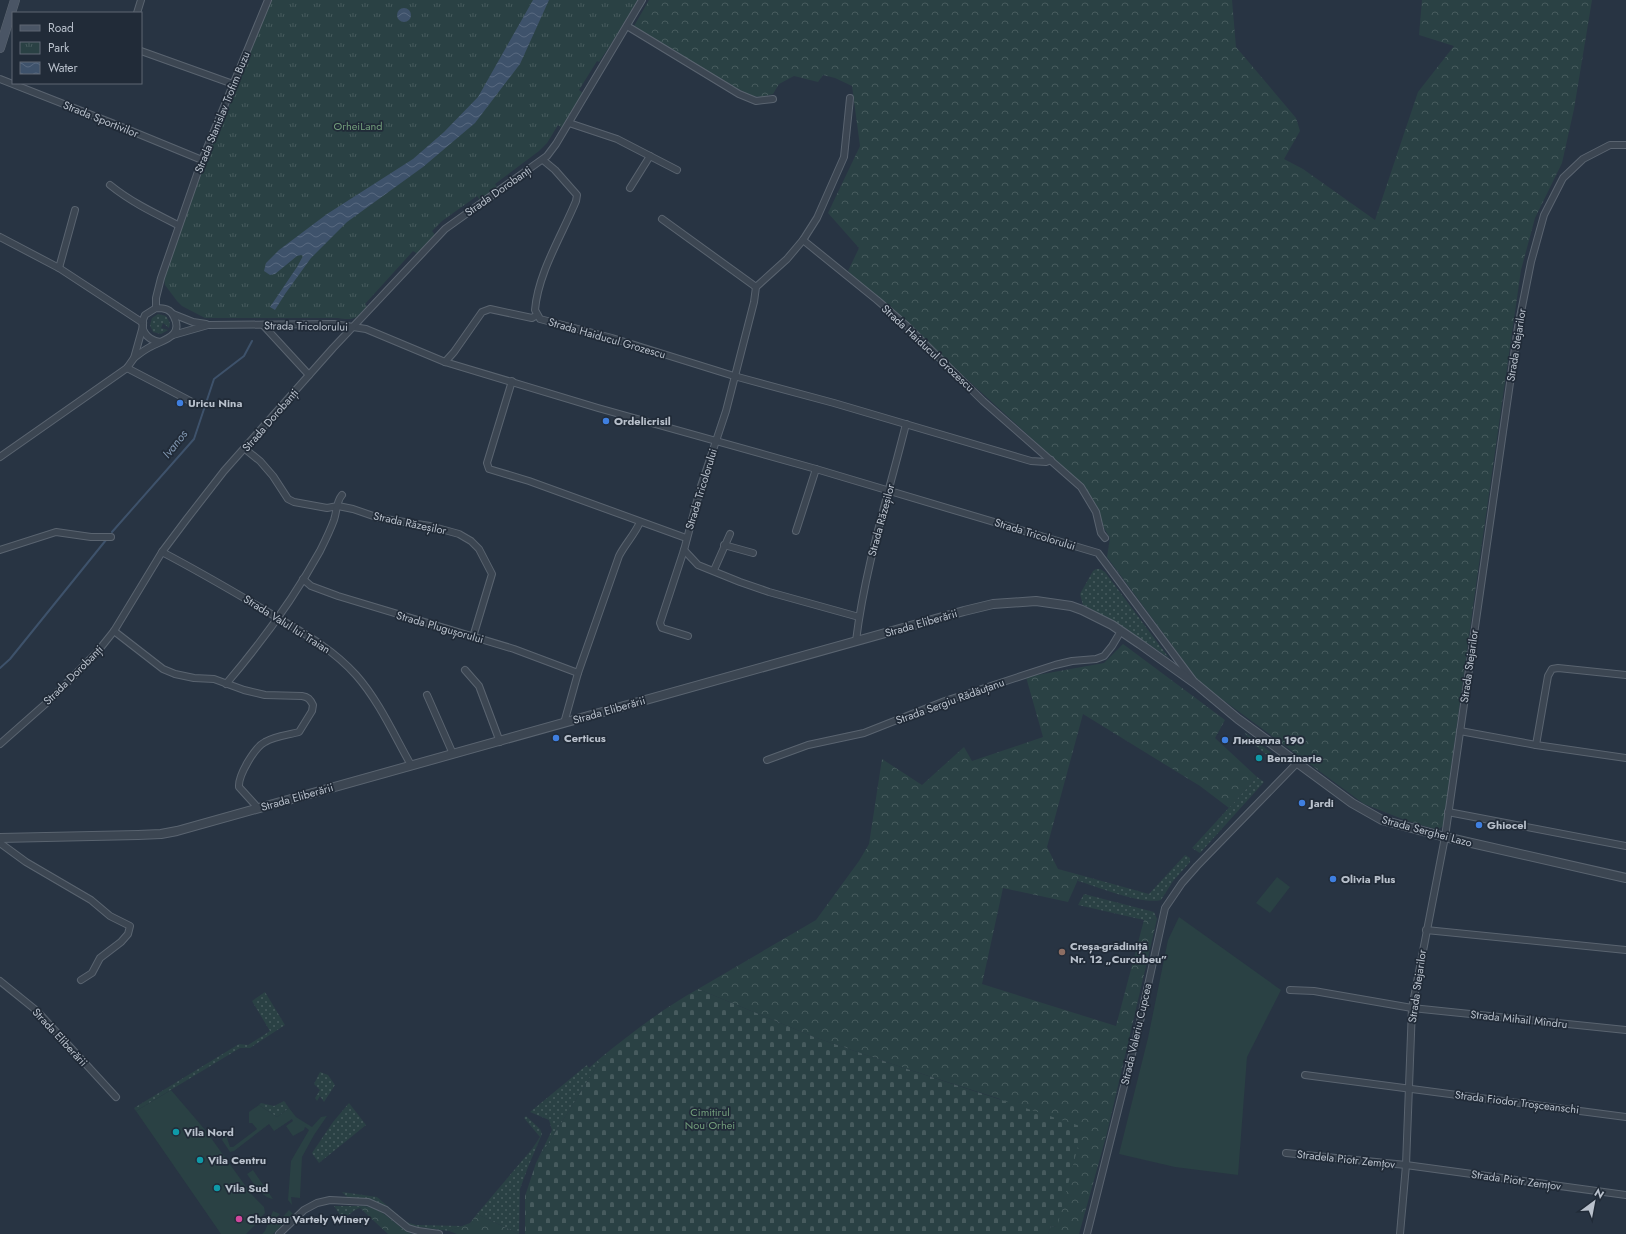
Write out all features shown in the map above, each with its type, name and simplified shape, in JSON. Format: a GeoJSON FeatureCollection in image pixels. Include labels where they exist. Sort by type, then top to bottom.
{"type":"FeatureCollection","features":[{"type":"Feature","properties":{"kind":"main road"},"geometry":{"type":"LineString","coordinates":[[0,48],[14,0]]}},
{"type":"Feature","properties":{"kind":"street"},"geometry":{"type":"LineString","coordinates":[[137,12],[141,0]]}},
{"type":"Feature","properties":{"kind":"street","name":"Strada Stanislav Trofim Buzu"},"geometry":{"type":"LineString","coordinates":[[156,308],[159,284],[178,225],[202,160],[268,0]]}},
{"type":"Feature","properties":{"kind":"street","name":"Strada Dorobanți"},"geometry":{"type":"LineString","coordinates":[[0,744],[51,699],[98,651],[114,631],[162,552],[224,471],[354,326],[446,229],[543,160],[556,144],[642,0]]}},
{"type":"Feature","properties":{"kind":"street"},"geometry":{"type":"LineString","coordinates":[[627,26],[739,94],[756,101],[773,99]]}},
{"type":"Feature","properties":{"kind":"street"},"geometry":{"type":"LineString","coordinates":[[142,51],[234,84]]}},
{"type":"Feature","properties":{"kind":"street","name":"Strada Sportivilor"},"geometry":{"type":"LineString","coordinates":[[0,79],[12,84]]}},
{"type":"Feature","properties":{"kind":"street","name":"Strada Sportivilor"},"geometry":{"type":"LineString","coordinates":[[12,84],[202,160]]}},
{"type":"Feature","properties":{"kind":"street"},"geometry":{"type":"LineString","coordinates":[[716,441],[726,411],[754,302],[756,287],[786,259],[803,240],[817,218],[842,164],[850,98]]}},
{"type":"Feature","properties":{"kind":"street"},"geometry":{"type":"LineString","coordinates":[[569,122],[617,139],[677,170]]}},
{"type":"Feature","properties":{"kind":"street","name":"Strada Stejarilor"},"geometry":{"type":"LineString","coordinates":[[1400,1234],[1406,1165],[1412,1008],[1445,837],[1518,327],[1530,262],[1544,214],[1563,178],[1583,159],[1610,145],[1626,145]]}},
{"type":"Feature","properties":{"kind":"street"},"geometry":{"type":"LineString","coordinates":[[630,188],[650,156]]}},
{"type":"Feature","properties":{"kind":"street","name":"Strada Haiducul Grozescu"},"geometry":{"type":"LineString","coordinates":[[543,160],[555,170],[577,195],[576,201],[560,234],[543,278],[535,304],[535,310],[540,320],[612,338],[734,376],[1031,461],[1046,462],[1051,460]]}},
{"type":"Feature","properties":{"kind":"street"},"geometry":{"type":"LineString","coordinates":[[110,185],[122,195],[178,225]]}},
{"type":"Feature","properties":{"kind":"street"},"geometry":{"type":"LineString","coordinates":[[58,268],[76,210]]}},
{"type":"Feature","properties":{"kind":"street"},"geometry":{"type":"LineString","coordinates":[[662,219],[756,287]]}},
{"type":"Feature","properties":{"kind":"street"},"geometry":{"type":"LineString","coordinates":[[0,237],[58,268],[142,324],[144,332],[148,337],[154,341],[160,342]]}},
{"type":"Feature","properties":{"kind":"street","name":"Strada Haiducul Grozescu"},"geometry":{"type":"LineString","coordinates":[[803,240],[882,304],[983,400],[1081,487],[1096,512],[1101,533],[1105,538]]}},
{"type":"Feature","properties":{"kind":"street"},"geometry":{"type":"LineString","coordinates":[[0,457],[127,368],[134,358],[148,347],[165,341],[173,334],[176,324],[172,314],[168,310],[156,308],[148,312],[142,324],[134,358]]}},
{"type":"Feature","properties":{"kind":"street"},"geometry":{"type":"LineString","coordinates":[[445,362],[485,310],[490,309],[532,318],[537,315]]}},
{"type":"Feature","properties":{"kind":"street","name":"Strada Tricolorului"},"geometry":{"type":"LineString","coordinates":[[172,314],[193,322],[208,325],[334,324],[366,329],[445,362],[598,408],[816,469],[889,492],[1098,553],[1196,684]]}},
{"type":"Feature","properties":{"kind":"street","name":"Strada Tricolorului"},"geometry":{"type":"LineString","coordinates":[[173,334],[208,325]]}},
{"type":"Feature","properties":{"kind":"street"},"geometry":{"type":"LineString","coordinates":[[263,325],[309,376]]}},
{"type":"Feature","properties":{"kind":"street"},"geometry":{"type":"LineString","coordinates":[[127,368],[194,403]]}},
{"type":"Feature","properties":{"kind":"street"},"geometry":{"type":"LineString","coordinates":[[512,381],[487,463],[488,468],[686,538],[684,550],[660,626],[662,628],[688,636]]}},
{"type":"Feature","properties":{"kind":"street","name":"Strada Răzeșilor"},"geometry":{"type":"LineString","coordinates":[[856,641],[859,617],[874,544],[906,424]]}},
{"type":"Feature","properties":{"kind":"street","name":"Strada Tricolorului"},"geometry":{"type":"LineString","coordinates":[[686,538],[716,441]]}},
{"type":"Feature","properties":{"kind":"street","name":"Strada Răzeșilor"},"geometry":{"type":"LineString","coordinates":[[245,448],[260,461],[273,476],[288,499],[294,502],[327,508],[338,506],[353,509],[379,518],[437,528],[458,534],[471,541],[479,549],[492,574],[473,637]]}},
{"type":"Feature","properties":{"kind":"street"},"geometry":{"type":"LineString","coordinates":[[796,531],[816,469]]}},
{"type":"Feature","properties":{"kind":"street"},"geometry":{"type":"LineString","coordinates":[[226,684],[245,662],[278,618],[303,579],[329,533],[338,506],[338,500],[342,495]]}},
{"type":"Feature","properties":{"kind":"street"},"geometry":{"type":"LineString","coordinates":[[564,723],[578,673],[619,556],[640,522]]}},
{"type":"Feature","properties":{"kind":"street"},"geometry":{"type":"LineString","coordinates":[[0,550],[56,532],[111,537]]}},
{"type":"Feature","properties":{"kind":"street"},"geometry":{"type":"LineString","coordinates":[[714,570],[730,534]]}},
{"type":"Feature","properties":{"kind":"street"},"geometry":{"type":"LineString","coordinates":[[724,545],[753,553]]}},
{"type":"Feature","properties":{"kind":"street"},"geometry":{"type":"LineString","coordinates":[[684,550],[698,564],[740,582],[769,592],[859,617]]}},
{"type":"Feature","properties":{"kind":"street","name":"Strada Valul lui Traian"},"geometry":{"type":"LineString","coordinates":[[162,552],[220,583],[329,650],[356,674],[373,698],[411,765]]}},
{"type":"Feature","properties":{"kind":"street","name":"Strada Plugușorului"},"geometry":{"type":"LineString","coordinates":[[303,579],[311,586],[338,596],[514,649],[578,673]]}},
{"type":"Feature","properties":{"kind":"street","name":"Strada Eliberării"},"geometry":{"type":"LineString","coordinates":[[0,838],[161,834],[500,742],[856,641],[993,604],[1036,601],[1071,606],[1100,618],[1121,631],[1196,684]]}},
{"type":"Feature","properties":{"kind":"street"},"geometry":{"type":"LineString","coordinates":[[114,631],[163,669],[175,674],[194,678],[214,679],[265,695],[287,694],[307,697],[314,705],[299,732],[265,742],[257,749],[241,776],[239,787],[258,808]]}},
{"type":"Feature","properties":{"kind":"street","name":"Strada Sergiu Rădăuțanu"},"geometry":{"type":"LineString","coordinates":[[767,760],[808,746],[864,733],[945,701],[1055,665],[1072,661],[1096,659],[1104,656],[1121,631]]}},
{"type":"Feature","properties":{"kind":"street"},"geometry":{"type":"LineString","coordinates":[[1536,745],[1550,672],[1555,668],[1626,676]]}},
{"type":"Feature","properties":{"kind":"street"},"geometry":{"type":"LineString","coordinates":[[466,670],[479,686],[500,742]]}},
{"type":"Feature","properties":{"kind":"street","name":"Strada Serghei Lazo"},"geometry":{"type":"LineString","coordinates":[[1196,684],[1238,719],[1298,762],[1352,804],[1382,820],[1445,837],[1626,878]]}},
{"type":"Feature","properties":{"kind":"street"},"geometry":{"type":"LineString","coordinates":[[427,695],[453,754]]}},
{"type":"Feature","properties":{"kind":"street"},"geometry":{"type":"LineString","coordinates":[[1460,731],[1516,742],[1626,758]]}},
{"type":"Feature","properties":{"kind":"street","name":"Strada Valeriu Cupcea"},"geometry":{"type":"LineString","coordinates":[[1087,1234],[1139,1026],[1165,908],[1182,883],[1197,866],[1298,762]]}},
{"type":"Feature","properties":{"kind":"street"},"geometry":{"type":"LineString","coordinates":[[1448,812],[1626,846]]}},
{"type":"Feature","properties":{"kind":"street"},"geometry":{"type":"LineString","coordinates":[[0,843],[26,862],[92,900],[110,916],[130,926],[128,934],[121,942],[100,958],[92,974],[81,980]]}},
{"type":"Feature","properties":{"kind":"street"},"geometry":{"type":"LineString","coordinates":[[1426,930],[1626,950]]}},
{"type":"Feature","properties":{"kind":"street","name":"Strada Eliberării"},"geometry":{"type":"LineString","coordinates":[[0,981],[37,1011],[116,1097]]}},
{"type":"Feature","properties":{"kind":"street","name":"Strada Mihail Mîndru"},"geometry":{"type":"LineString","coordinates":[[1290,990],[1314,991],[1412,1008],[1626,1030]]}},
{"type":"Feature","properties":{"kind":"street","name":"Strada Fiodor Troșceanschi"},"geometry":{"type":"LineString","coordinates":[[1305,1074],[1626,1116]]}},
{"type":"Feature","properties":{"kind":"street","name":"Stradela Piotr Zemțov"},"geometry":{"type":"LineString","coordinates":[[1286,1153],[1406,1165]]}},
{"type":"Feature","properties":{"kind":"street","name":"Strada Piotr Zemțov"},"geometry":{"type":"LineString","coordinates":[[1406,1165],[1626,1195]]}},
{"type":"Feature","properties":{"kind":"street"},"geometry":{"type":"LineString","coordinates":[[279,1234],[304,1210],[317,1203],[330,1200],[368,1202],[386,1210],[408,1228],[439,1234]]}},
{"type":"Feature","properties":{"kind":"green space","name":"OrheiLand"},"geometry":{"type":"Polygon","coordinates":[[[271,0],[638,0],[611,44],[599,62],[597,61],[579,90],[583,93],[562,128],[558,125],[547,143],[539,151],[495,184],[498,188],[480,200],[477,196],[442,221],[432,231],[435,235],[418,254],[413,251],[365,304],[368,308],[361,314],[351,319],[205,318],[182,306],[165,285],[164,279],[203,168],[245,69],[247,58],[271,0]]]}},
{"type":"Feature","properties":{"kind":"green space"},"geometry":{"type":"Polygon","coordinates":[[[649,0],[1232,0],[1236,47],[1296,118],[1300,131],[1284,159],[1303,169],[1375,220],[1418,92],[1454,46],[1419,35],[1422,0],[1592,0],[1574,109],[1562,163],[1535,218],[1521,270],[1443,826],[1438,830],[1405,820],[1364,804],[1200,683],[1107,557],[1110,538],[1104,528],[1098,508],[1083,485],[848,271],[859,248],[828,213],[860,146],[852,86],[835,78],[823,75],[818,82],[794,76],[779,84],[773,94],[762,97],[752,96],[732,86],[634,26],[649,0]]]}},
{"type":"Feature","properties":{"kind":"green space"},"geometry":{"type":"Polygon","coordinates":[[[158,314],[166,316],[170,323],[169,328],[163,323],[161,328],[168,330],[161,334],[153,332],[150,325],[152,318],[158,314]]]}},
{"type":"Feature","properties":{"kind":"green space"},"geometry":{"type":"Polygon","coordinates":[[[1100,569],[1105,572],[1169,658],[1117,623],[1083,605],[1080,594],[1093,571],[1100,569]]]}},
{"type":"Feature","properties":{"kind":"green space"},"geometry":{"type":"Polygon","coordinates":[[[1123,644],[1225,720],[1215,738],[1257,777],[1229,808],[1200,786],[1083,714],[1047,847],[1058,869],[1080,875],[1068,902],[1003,888],[982,984],[1116,1026],[1144,920],[1157,919],[1107,1133],[1079,1234],[1048,1234],[1051,1226],[1057,1227],[1000,1099],[814,1037],[698,989],[816,920],[859,861],[869,844],[882,759],[922,785],[964,747],[972,761],[1043,737],[1026,677],[1104,663],[1123,644]]]}},
{"type":"Feature","properties":{"kind":"green space"},"geometry":{"type":"Polygon","coordinates":[[[1244,732],[1281,760],[1279,765],[1252,743],[1244,732]]]}},
{"type":"Feature","properties":{"kind":"green space"},"geometry":{"type":"Polygon","coordinates":[[[1257,777],[1264,782],[1200,853],[1192,848],[1257,777]]]}},
{"type":"Feature","properties":{"kind":"green space"},"geometry":{"type":"Polygon","coordinates":[[[1185,855],[1190,858],[1190,862],[1173,881],[1161,900],[1153,901],[1132,898],[1078,881],[1080,875],[1149,894],[1185,855]]]}},
{"type":"Feature","properties":{"kind":"green space"},"geometry":{"type":"Polygon","coordinates":[[[1277,877],[1290,887],[1270,913],[1256,903],[1277,877]]]}},
{"type":"Feature","properties":{"kind":"green space"},"geometry":{"type":"Polygon","coordinates":[[[1084,894],[1154,912],[1157,919],[1144,920],[1078,905],[1084,894]]]}},
{"type":"Feature","properties":{"kind":"green space"},"geometry":{"type":"Polygon","coordinates":[[[1179,917],[1281,990],[1247,1057],[1238,1175],[1175,1167],[1119,1154],[1148,1038],[1168,940],[1179,917]]]}},
{"type":"Feature","properties":{"kind":"green space","name":"Cimitirul Nou Orhei"},"geometry":{"type":"Polygon","coordinates":[[[698,989],[814,1037],[1083,1127],[1057,1227],[1051,1226],[1048,1234],[525,1234],[525,1196],[536,1163],[599,1063],[598,1060],[646,1022],[698,989]]]}},
{"type":"Feature","properties":{"kind":"green space"},"geometry":{"type":"Polygon","coordinates":[[[265,992],[285,1025],[250,1048],[240,1048],[136,1111],[134,1108],[239,1044],[248,1045],[270,1031],[252,1001],[265,992]]]}},
{"type":"Feature","properties":{"kind":"green space"},"geometry":{"type":"Polygon","coordinates":[[[598,1060],[599,1063],[536,1163],[552,1130],[549,1120],[530,1112],[587,1065],[589,1068],[598,1060]]]}},
{"type":"Feature","properties":{"kind":"green space"},"geometry":{"type":"Polygon","coordinates":[[[320,1072],[328,1075],[335,1085],[324,1102],[320,1096],[317,1101],[315,1098],[320,1090],[314,1084],[320,1072]]]}},
{"type":"Feature","properties":{"kind":"green space"},"geometry":{"type":"Polygon","coordinates":[[[171,1090],[206,1131],[252,1195],[264,1207],[265,1213],[261,1217],[258,1216],[256,1224],[246,1234],[221,1234],[136,1111],[171,1090]]]}},
{"type":"Feature","properties":{"kind":"green space"},"geometry":{"type":"Polygon","coordinates":[[[284,1101],[289,1108],[277,1117],[259,1105],[261,1103],[274,1106],[284,1101]]]}},
{"type":"Feature","properties":{"kind":"green space"},"geometry":{"type":"Polygon","coordinates":[[[349,1103],[366,1125],[319,1163],[312,1153],[333,1122],[349,1103]]]}},
{"type":"Feature","properties":{"kind":"green space"},"geometry":{"type":"Polygon","coordinates":[[[259,1105],[277,1117],[289,1108],[296,1117],[312,1127],[321,1117],[327,1116],[314,1135],[302,1157],[300,1198],[291,1197],[292,1205],[288,1200],[291,1161],[309,1130],[305,1127],[304,1130],[293,1136],[286,1126],[293,1121],[292,1119],[274,1131],[269,1124],[234,1151],[230,1152],[222,1140],[226,1130],[230,1147],[233,1147],[257,1129],[252,1123],[249,1123],[249,1112],[259,1105]]]}},
{"type":"Feature","properties":{"kind":"green space"},"geometry":{"type":"Polygon","coordinates":[[[526,1116],[540,1129],[542,1134],[520,1189],[519,1234],[477,1214],[532,1149],[540,1137],[524,1118],[526,1116]]]}},
{"type":"Feature","properties":{"kind":"green space"},"geometry":{"type":"Polygon","coordinates":[[[253,1170],[273,1199],[261,1193],[252,1182],[247,1174],[253,1170]]]}},
{"type":"Feature","properties":{"kind":"green space"},"geometry":{"type":"Polygon","coordinates":[[[342,1192],[377,1197],[406,1222],[416,1225],[462,1226],[449,1231],[412,1226],[406,1224],[376,1201],[348,1198],[342,1192]]]}},
{"type":"Feature","properties":{"kind":"green space"},"geometry":{"type":"Polygon","coordinates":[[[334,1206],[364,1206],[355,1210],[343,1219],[334,1206]]]}},
{"type":"Feature","properties":{"kind":"green space"},"geometry":{"type":"Polygon","coordinates":[[[364,1206],[379,1211],[412,1234],[388,1234],[360,1208],[364,1206]]]}},
{"type":"Feature","properties":{"kind":"green space"},"geometry":{"type":"Polygon","coordinates":[[[289,1210],[293,1214],[273,1234],[262,1234],[265,1231],[273,1211],[280,1214],[274,1220],[277,1223],[289,1210]]]}},
{"type":"Feature","properties":{"kind":"green space"},"geometry":{"type":"Polygon","coordinates":[[[477,1214],[519,1234],[457,1234],[449,1231],[470,1223],[477,1214]]]}},
{"type":"Feature","properties":{"kind":"water"},"geometry":{"type":"Polygon","coordinates":[[[533,0],[549,0],[520,64],[475,123],[423,167],[347,222],[311,258],[275,310],[270,307],[303,256],[297,256],[275,274],[270,275],[264,271],[266,263],[279,250],[327,214],[413,159],[444,132],[478,97],[533,0]]]}},
{"type":"Feature","properties":{"kind":"water"},"geometry":{"type":"Polygon","coordinates":[[[401,8],[407,8],[411,12],[411,18],[407,22],[401,22],[397,18],[397,12],[401,8]]]}},
{"type":"Feature","properties":{"kind":"waterway","name":"Ivanos"},"geometry":{"type":"LineString","coordinates":[[112,532],[194,439],[214,379],[244,356],[252,341]]}},
{"type":"Feature","properties":{"kind":"waterway","name":"Ivanos"},"geometry":{"type":"LineString","coordinates":[[0,668],[10,659],[106,540]]}},
{"type":"Feature","properties":{"kind":"place","name":"Uricu Nina"},"geometry":{"type":"Point","coordinates":[180,403]}},
{"type":"Feature","properties":{"kind":"place","name":"Ordelicrisil"},"geometry":{"type":"Point","coordinates":[606,421]}},
{"type":"Feature","properties":{"kind":"place","name":"Certicus"},"geometry":{"type":"Point","coordinates":[556,738]}},
{"type":"Feature","properties":{"kind":"place","name":"Линелла 190"},"geometry":{"type":"Point","coordinates":[1225,740]}},
{"type":"Feature","properties":{"kind":"place","name":"Benzinarie"},"geometry":{"type":"Point","coordinates":[1259,758]}},
{"type":"Feature","properties":{"kind":"place","name":"Jardi"},"geometry":{"type":"Point","coordinates":[1302,803]}},
{"type":"Feature","properties":{"kind":"place","name":"Ghiocel"},"geometry":{"type":"Point","coordinates":[1479,825]}},
{"type":"Feature","properties":{"kind":"place","name":"Olivia Plus"},"geometry":{"type":"Point","coordinates":[1333,879]}},
{"type":"Feature","properties":{"kind":"place","name":"Creșa-grădiniță Nr. 12 „Curcubeu”"},"geometry":{"type":"Point","coordinates":[1062,952]}},
{"type":"Feature","properties":{"kind":"place","name":"Vila Nord"},"geometry":{"type":"Point","coordinates":[176,1132]}},
{"type":"Feature","properties":{"kind":"place","name":"Vila Centru"},"geometry":{"type":"Point","coordinates":[200,1160]}},
{"type":"Feature","properties":{"kind":"place","name":"Vila Sud"},"geometry":{"type":"Point","coordinates":[217,1188]}},
{"type":"Feature","properties":{"kind":"place","name":"Chateau Vartely Winery"},"geometry":{"type":"Point","coordinates":[239,1219]}}]}
